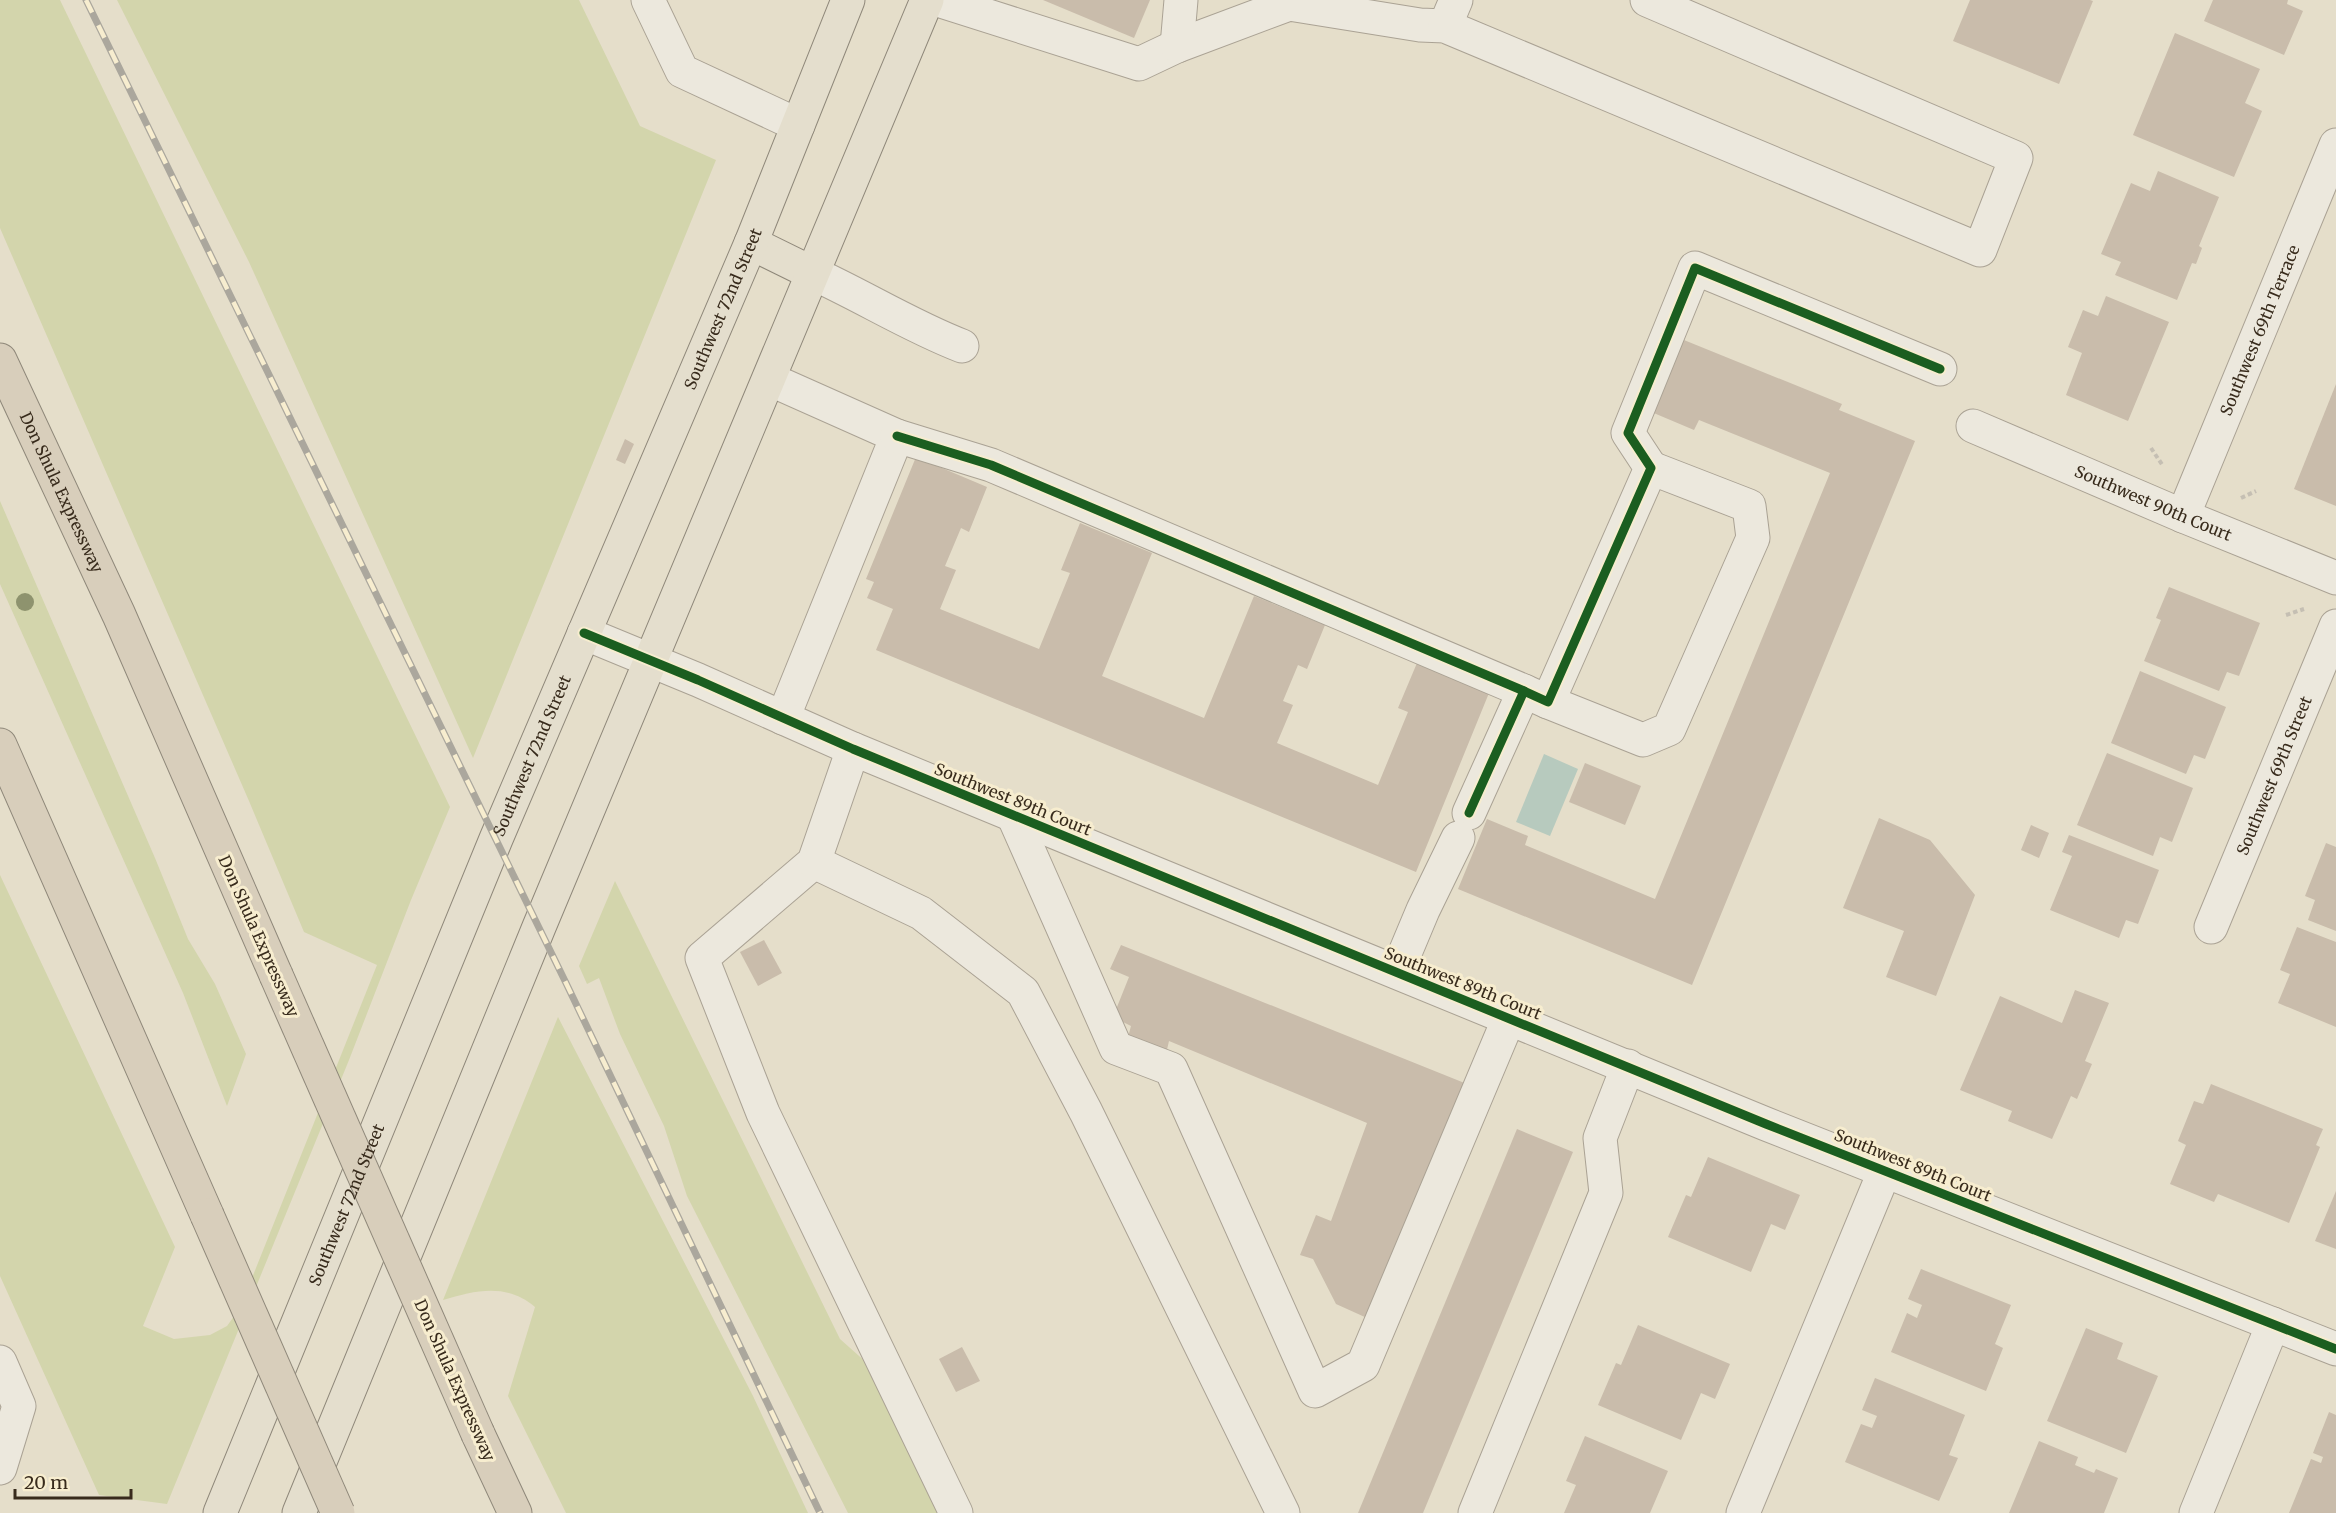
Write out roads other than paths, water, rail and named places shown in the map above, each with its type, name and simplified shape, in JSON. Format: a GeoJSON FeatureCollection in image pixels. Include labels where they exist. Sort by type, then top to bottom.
{"type":"FeatureCollection","features":[{"type":"Feature","properties":{"kind":"highway","name":"Don Shula Expressway"},"geometry":{"type":"LineString","coordinates":[[0,360],[119,615],[478,1434],[515,1513]]}},
{"type":"Feature","properties":{"kind":"highway"},"geometry":{"type":"LineString","coordinates":[[0,745],[339,1513]]}},
{"type":"Feature","properties":{"kind":"main road","name":"Southwest 72nd Street"},"geometry":{"type":"LineString","coordinates":[[219,1513],[487,861],[751,243],[848,0]]}},
{"type":"Feature","properties":{"kind":"main road"},"geometry":{"type":"LineString","coordinates":[[299,1513],[503,1013],[927,0]]}},
{"type":"Feature","properties":{"kind":"main road"},"geometry":{"type":"LineString","coordinates":[[751,243],[812,273]]}},
{"type":"Feature","properties":{"kind":"street"},"geometry":{"type":"LineString","coordinates":[[648,0],[682,71],[798,125]]}},
{"type":"Feature","properties":{"kind":"street"},"geometry":{"type":"LineString","coordinates":[[938,0],[1139,64],[1289,2],[1420,25],[1450,13],[1980,250],[2016,158],[1647,0]]}},
{"type":"Feature","properties":{"kind":"street"},"geometry":{"type":"LineString","coordinates":[[1178,46],[1181,0]]}},
{"type":"Feature","properties":{"kind":"street","name":"Southwest 69th Terrace"},"geometry":{"type":"LineString","coordinates":[[2183,516],[2336,145]]}},
{"type":"Feature","properties":{"kind":"street"},"geometry":{"type":"LineString","coordinates":[[769,378],[897,436],[991,465],[1643,740],[1669,729],[1753,538],[1749,506],[1651,468],[1628,433],[1695,268],[1940,369]]}},
{"type":"Feature","properties":{"kind":"street"},"geometry":{"type":"LineString","coordinates":[[812,273],[852,291],[936,336],[962,346]]}},
{"type":"Feature","properties":{"kind":"street","name":"Southwest 90th Court"},"geometry":{"type":"LineString","coordinates":[[1973,426],[2183,516],[2336,578]]}},
{"type":"Feature","properties":{"kind":"street"},"geometry":{"type":"LineString","coordinates":[[783,718],[897,436]]}},
{"type":"Feature","properties":{"kind":"street"},"geometry":{"type":"LineString","coordinates":[[1397,972],[1423,910],[1463,826],[1536,696],[1651,468]]}},
{"type":"Feature","properties":{"kind":"street","name":"Southwest 69th Street"},"geometry":{"type":"LineString","coordinates":[[2211,927],[2336,626]]}},
{"type":"Feature","properties":{"kind":"street","name":"Southwest 89th Court"},"geometry":{"type":"LineString","coordinates":[[584,633],[1013,816],[1885,1170],[2336,1349]]}},
{"type":"Feature","properties":{"kind":"street"},"geometry":{"type":"LineString","coordinates":[[853,749],[814,862],[702,958],[763,1113],[956,1513]]}},
{"type":"Feature","properties":{"kind":"street"},"geometry":{"type":"LineString","coordinates":[[1013,816],[1116,1048],[1171,1069],[1315,1391],[1363,1365],[1509,1018]]}},
{"type":"Feature","properties":{"kind":"street"},"geometry":{"type":"LineString","coordinates":[[814,862],[921,913],[1023,992],[1086,1112],[1284,1513]]}},
{"type":"Feature","properties":{"kind":"street"},"geometry":{"type":"LineString","coordinates":[[1475,1513],[1606,1193],[1600,1138],[1628,1066]]}},
{"type":"Feature","properties":{"kind":"street"},"geometry":{"type":"LineString","coordinates":[[1743,1513],[1885,1170]]}},
{"type":"Feature","properties":{"kind":"street"},"geometry":{"type":"LineString","coordinates":[[2196,1513],[2273,1324]]}},
{"type":"Feature","properties":{"kind":"street"},"geometry":{"type":"LineString","coordinates":[[0,1362],[19,1406],[0,1468]]}},
{"type":"Feature","properties":{"kind":"railway"},"geometry":{"type":"LineString","coordinates":[[86,0],[566,983],[820,1513]]}}]}
